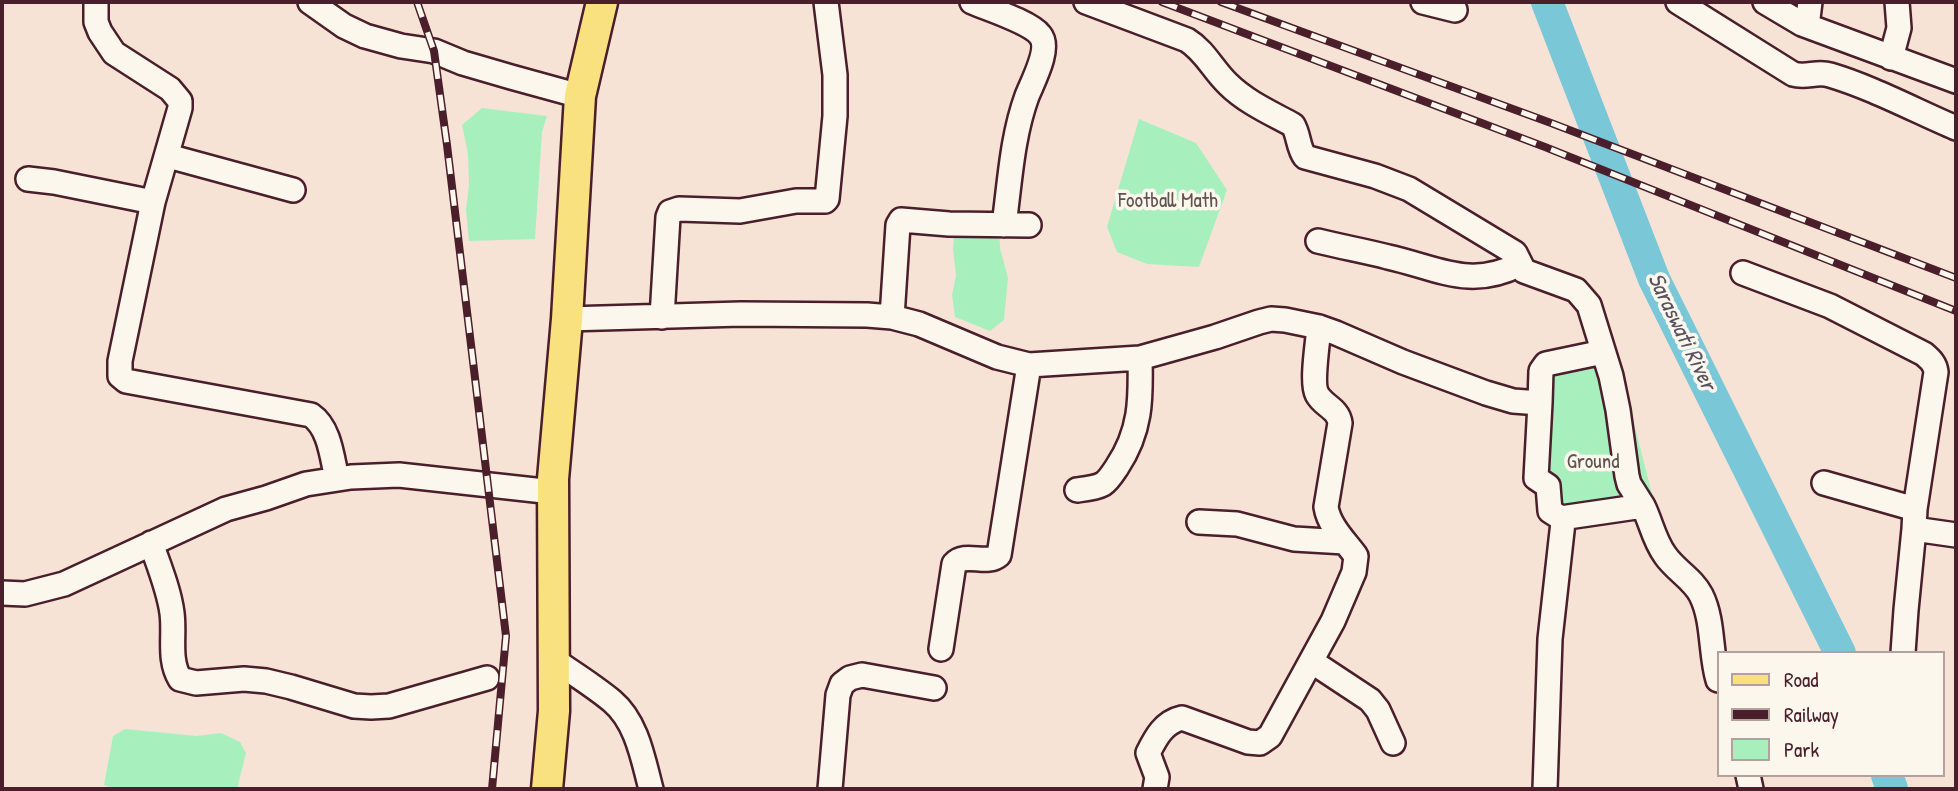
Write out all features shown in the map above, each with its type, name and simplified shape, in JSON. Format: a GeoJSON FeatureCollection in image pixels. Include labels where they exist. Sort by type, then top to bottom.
{"type":"FeatureCollection","features":[{"type":"Feature","properties":{"kind":"main road"},"geometry":{"type":"LineString","coordinates":[[547,789],[555,711],[553,492],[567,319],[580,96],[602,2]]}},
{"type":"Feature","properties":{"kind":"street"},"geometry":{"type":"LineString","coordinates":[[96,2],[96,22],[114,53],[170,89],[180,101],[168,156],[153,202],[120,361],[120,376],[126,381],[311,415],[324,428],[337,479]]}},
{"type":"Feature","properties":{"kind":"street"},"geometry":{"type":"LineString","coordinates":[[310,2],[344,26],[365,36],[401,46],[434,51],[463,63],[580,96]]}},
{"type":"Feature","properties":{"kind":"street"},"geometry":{"type":"LineString","coordinates":[[662,317],[670,212],[679,209],[740,211],[796,201],[827,199],[835,116],[835,75],[826,2]]}},
{"type":"Feature","properties":{"kind":"street"},"geometry":{"type":"LineString","coordinates":[[972,2],[1031,27],[1045,43],[1019,118],[1004,225]]}},
{"type":"Feature","properties":{"kind":"street"},"geometry":{"type":"LineString","coordinates":[[1086,2],[1187,40],[1196,46],[1242,97],[1293,125],[1300,150],[1305,157],[1375,176],[1409,189],[1515,253],[1522,269],[1527,273],[1577,289],[1589,305],[1604,352],[1618,410],[1629,484],[1643,506],[1665,556],[1697,588],[1702,597],[1716,673]]}},
{"type":"Feature","properties":{"kind":"street"},"geometry":{"type":"LineString","coordinates":[[1423,2],[1455,10]]}},
{"type":"Feature","properties":{"kind":"street"},"geometry":{"type":"LineString","coordinates":[[1678,2],[1793,74],[1822,73],[1843,79],[1956,128]]}},
{"type":"Feature","properties":{"kind":"street"},"geometry":{"type":"LineString","coordinates":[[1765,2],[1807,26],[1956,81]]}},
{"type":"Feature","properties":{"kind":"street"},"geometry":{"type":"LineString","coordinates":[[1807,26],[1810,2]]}},
{"type":"Feature","properties":{"kind":"street"},"geometry":{"type":"LineString","coordinates":[[1891,58],[1899,28],[1897,2]]}},
{"type":"Feature","properties":{"kind":"street"},"geometry":{"type":"LineString","coordinates":[[168,156],[293,190]]}},
{"type":"Feature","properties":{"kind":"street"},"geometry":{"type":"LineString","coordinates":[[28,179],[64,183],[153,202]]}},
{"type":"Feature","properties":{"kind":"street"},"geometry":{"type":"LineString","coordinates":[[892,317],[898,225],[901,220],[1029,225]]}},
{"type":"Feature","properties":{"kind":"street"},"geometry":{"type":"LineString","coordinates":[[1318,242],[1461,276],[1500,274],[1520,264]]}},
{"type":"Feature","properties":{"kind":"street"},"geometry":{"type":"LineString","coordinates":[[1743,273],[1840,310],[1924,354],[1935,366],[1915,519],[1903,651]]}},
{"type":"Feature","properties":{"kind":"street"},"geometry":{"type":"LineString","coordinates":[[567,319],[753,314],[892,317],[919,324],[997,357],[1029,365],[1140,358],[1271,319],[1284,320],[1319,327],[1486,393],[1513,401],[1540,403]]}},
{"type":"Feature","properties":{"kind":"street"},"geometry":{"type":"LineString","coordinates":[[1155,789],[1157,777],[1148,753],[1165,726],[1172,720],[1182,718],[1248,742],[1260,743],[1270,736],[1332,621],[1354,572],[1356,556],[1327,515],[1326,507],[1340,423],[1337,413],[1316,393],[1314,382],[1319,327]]}},
{"type":"Feature","properties":{"kind":"street"},"geometry":{"type":"LineString","coordinates":[[1604,352],[1546,364],[1541,370],[1536,478],[1548,486],[1550,511],[1561,518],[1643,506]]}},
{"type":"Feature","properties":{"kind":"street"},"geometry":{"type":"LineString","coordinates":[[1077,490],[1104,484],[1125,455],[1138,422],[1141,396],[1140,358]]}},
{"type":"Feature","properties":{"kind":"street"},"geometry":{"type":"LineString","coordinates":[[941,649],[954,564],[961,558],[993,559],[999,555],[1029,365]]}},
{"type":"Feature","properties":{"kind":"street"},"geometry":{"type":"LineString","coordinates":[[2,593],[25,594],[64,584],[226,509],[306,484],[399,475],[553,492]]}},
{"type":"Feature","properties":{"kind":"street"},"geometry":{"type":"LineString","coordinates":[[1824,483],[1956,535]]}},
{"type":"Feature","properties":{"kind":"street"},"geometry":{"type":"LineString","coordinates":[[1545,789],[1550,639],[1563,527],[1561,518]]}},
{"type":"Feature","properties":{"kind":"street"},"geometry":{"type":"LineString","coordinates":[[1199,522],[1247,526],[1294,539],[1345,541]]}},
{"type":"Feature","properties":{"kind":"street"},"geometry":{"type":"LineString","coordinates":[[151,543],[169,597],[174,669],[180,679],[196,683],[266,681],[354,706],[371,707],[389,706],[487,678]]}},
{"type":"Feature","properties":{"kind":"street"},"geometry":{"type":"LineString","coordinates":[[554,660],[614,702],[624,715],[639,746],[650,789]]}},
{"type":"Feature","properties":{"kind":"street"},"geometry":{"type":"LineString","coordinates":[[1311,661],[1370,700],[1378,710],[1393,743]]}},
{"type":"Feature","properties":{"kind":"street"},"geometry":{"type":"LineString","coordinates":[[830,789],[838,695],[842,684],[850,678],[862,675],[934,688]]}},
{"type":"Feature","properties":{"kind":"green space"},"geometry":{"type":"Polygon","coordinates":[[[482,108],[547,116],[542,132],[535,239],[469,241],[466,210],[469,185],[468,154],[462,125],[482,108]]]}},
{"type":"Feature","properties":{"kind":"green space","name":"Football Math"},"geometry":{"type":"Polygon","coordinates":[[[1139,119],[1196,143],[1227,190],[1199,267],[1147,264],[1117,252],[1107,227],[1139,119]]]}},
{"type":"Feature","properties":{"kind":"green space"},"geometry":{"type":"Polygon","coordinates":[[[955,227],[999,227],[1000,248],[1008,278],[1004,320],[990,331],[955,317],[952,295],[956,276],[953,249],[955,227]]]}},
{"type":"Feature","properties":{"kind":"green space","name":"Ground"},"geometry":{"type":"Polygon","coordinates":[[[1617,356],[1655,506],[1544,516],[1544,368],[1617,356]]]}},
{"type":"Feature","properties":{"kind":"green space"},"geometry":{"type":"Polygon","coordinates":[[[125,729],[197,736],[221,733],[240,742],[246,753],[237,789],[116,789],[104,785],[113,736],[125,729]]]}},
{"type":"Feature","properties":{"kind":"waterway","name":"Saraswati River"},"geometry":{"type":"LineString","coordinates":[[1547,2],[1654,279],[1839,651]]}},
{"type":"Feature","properties":{"kind":"waterway","name":"Saraswati River"},"geometry":{"type":"LineString","coordinates":[[1888,777],[1892,789]]}},
{"type":"Feature","properties":{"kind":"railway"},"geometry":{"type":"LineString","coordinates":[[417,2],[434,51],[506,636],[492,789]]}},
{"type":"Feature","properties":{"kind":"railway"},"geometry":{"type":"LineString","coordinates":[[1162,2],[1545,147],[1956,311]]}},
{"type":"Feature","properties":{"kind":"railway"},"geometry":{"type":"LineString","coordinates":[[1221,2],[1551,123],[1956,278]]}}]}
